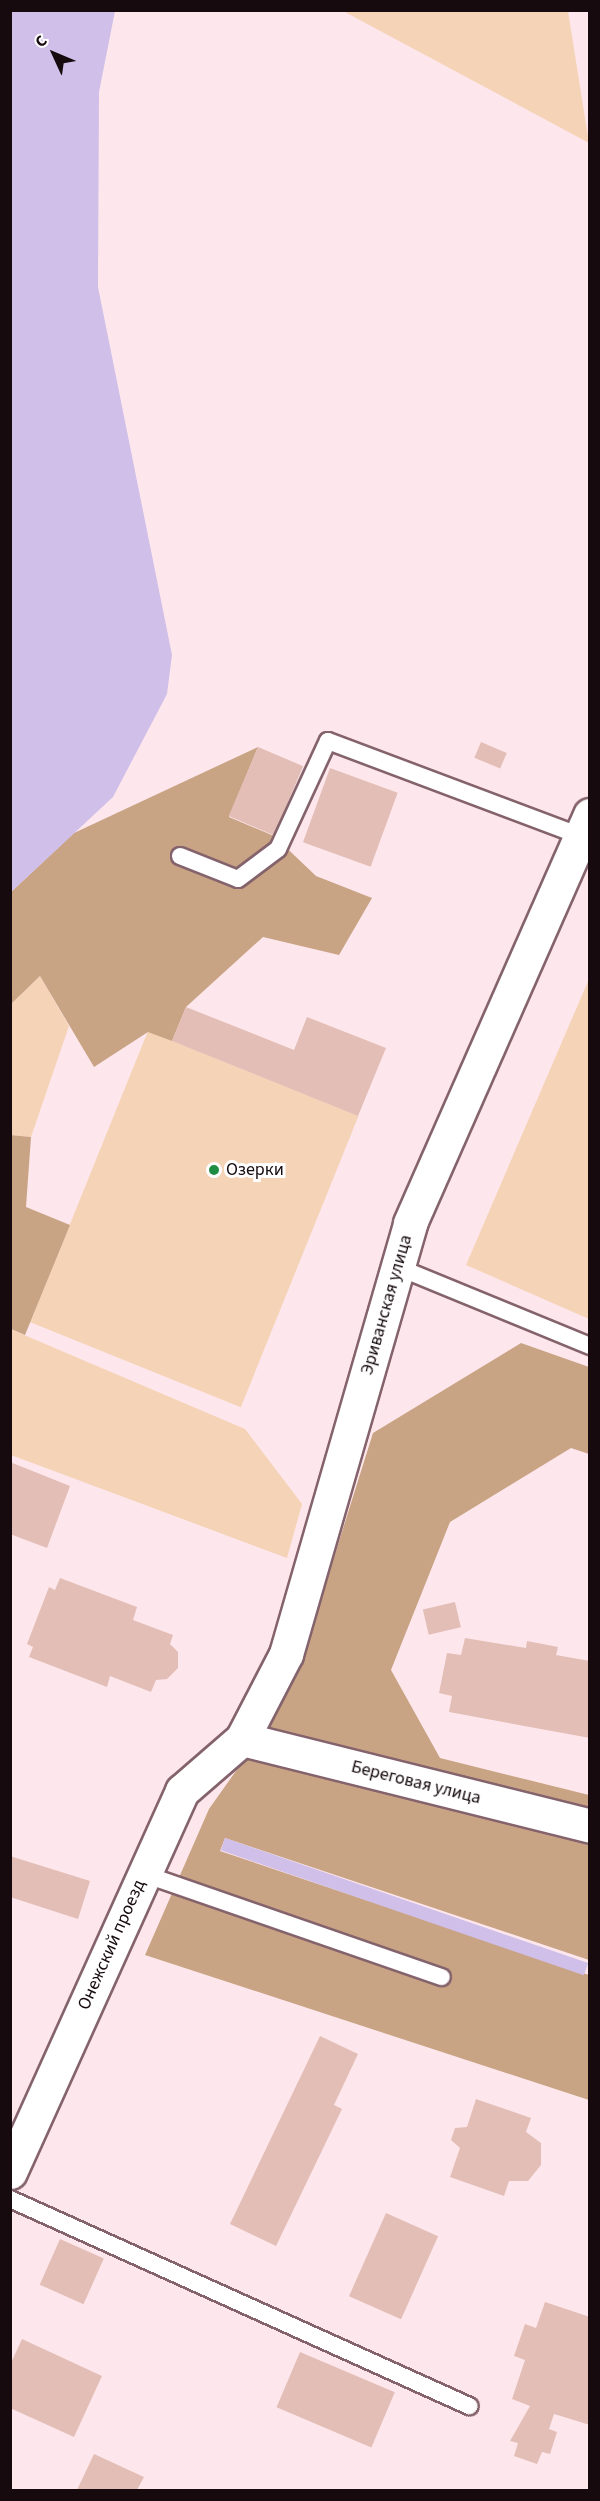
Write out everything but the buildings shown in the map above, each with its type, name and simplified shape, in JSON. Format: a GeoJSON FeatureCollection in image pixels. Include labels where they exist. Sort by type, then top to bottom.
{"type":"FeatureCollection","features":[{"type":"Feature","properties":{"kind":"street","name":"Эриванская улица"},"geometry":{"type":"LineString","coordinates":[[242,1739],[286,1654],[337,1490],[395,1266],[586,835]]}},
{"type":"Feature","properties":{"kind":"street","name":"Береговая улица"},"geometry":{"type":"LineString","coordinates":[[242,1739],[590,1826]]}},
{"type":"Feature","properties":{"kind":"street","name":"Онежский проезд"},"geometry":{"type":"LineString","coordinates":[[10,2172],[182,1791],[242,1739]]}},
{"type":"Feature","properties":{"kind":"lane"},"geometry":{"type":"LineString","coordinates":[[180,856],[238,879],[278,849],[328,741],[586,835]]}},
{"type":"Feature","properties":{"kind":"lane"},"geometry":{"type":"LineString","coordinates":[[395,1266],[590,1346]]}},
{"type":"Feature","properties":{"kind":"lane"},"geometry":{"type":"LineString","coordinates":[[144,1874],[442,1977]]}},
{"type":"Feature","properties":{"kind":"lane"},"geometry":{"type":"LineString","coordinates":[[10,2199],[469,2406]]}},
{"type":"Feature","properties":{"kind":"shaded area"},"geometry":{"type":"Polygon","coordinates":[[[11,10],[115,11],[99,92],[98,287],[172,655],[167,694],[113,797],[11,892],[11,10]]]}},
{"type":"Feature","properties":{"kind":"shaded area"},"geometry":{"type":"Polygon","coordinates":[[[343,11],[568,11],[589,143],[343,11]]]}},
{"type":"Feature","properties":{"kind":"shaded area"},"geometry":{"type":"Polygon","coordinates":[[[258,747],[229,817],[274,836],[316,876],[372,898],[339,955],[263,937],[186,1007],[172,1041],[148,1032],[94,1067],[40,976],[11,1004],[11,892],[74,833],[258,747]]]}},
{"type":"Feature","properties":{"kind":"shaded area"},"geometry":{"type":"Polygon","coordinates":[[[40,976],[69,1026],[31,1137],[11,1135],[11,1004],[40,976]]]}},
{"type":"Feature","properties":{"kind":"shaded area"},"geometry":{"type":"Polygon","coordinates":[[[589,979],[589,1319],[466,1265],[589,979]]]}},
{"type":"Feature","properties":{"kind":"shaded area","name":"Озерки"},"geometry":{"type":"Polygon","coordinates":[[[148,1031],[358,1116],[241,1407],[30,1322],[148,1031]]]}},
{"type":"Feature","properties":{"kind":"shaded area"},"geometry":{"type":"Polygon","coordinates":[[[10,1135],[31,1137],[26,1207],[70,1225],[25,1335],[11,1329],[10,1135]]]}},
{"type":"Feature","properties":{"kind":"shaded area"},"geometry":{"type":"Polygon","coordinates":[[[10,1329],[245,1429],[302,1504],[287,1558],[11,1455],[10,1329]]]}},
{"type":"Feature","properties":{"kind":"shaded area"},"geometry":{"type":"Polygon","coordinates":[[[521,1343],[589,1367],[589,1454],[571,1448],[450,1522],[391,1670],[440,1758],[589,1795],[589,1960],[225,1838],[220,1851],[589,1975],[589,2100],[145,1955],[209,1809],[243,1761],[303,1656],[373,1433],[521,1343]]]}},
{"type":"Feature","properties":{"kind":"shaded area"},"geometry":{"type":"Polygon","coordinates":[[[225,1838],[588,1963],[584,1975],[221,1850],[225,1838]]]}},
{"type":"Feature","properties":{"kind":"place","name":"Озерки"},"geometry":{"type":"Point","coordinates":[214,1170]}}]}
